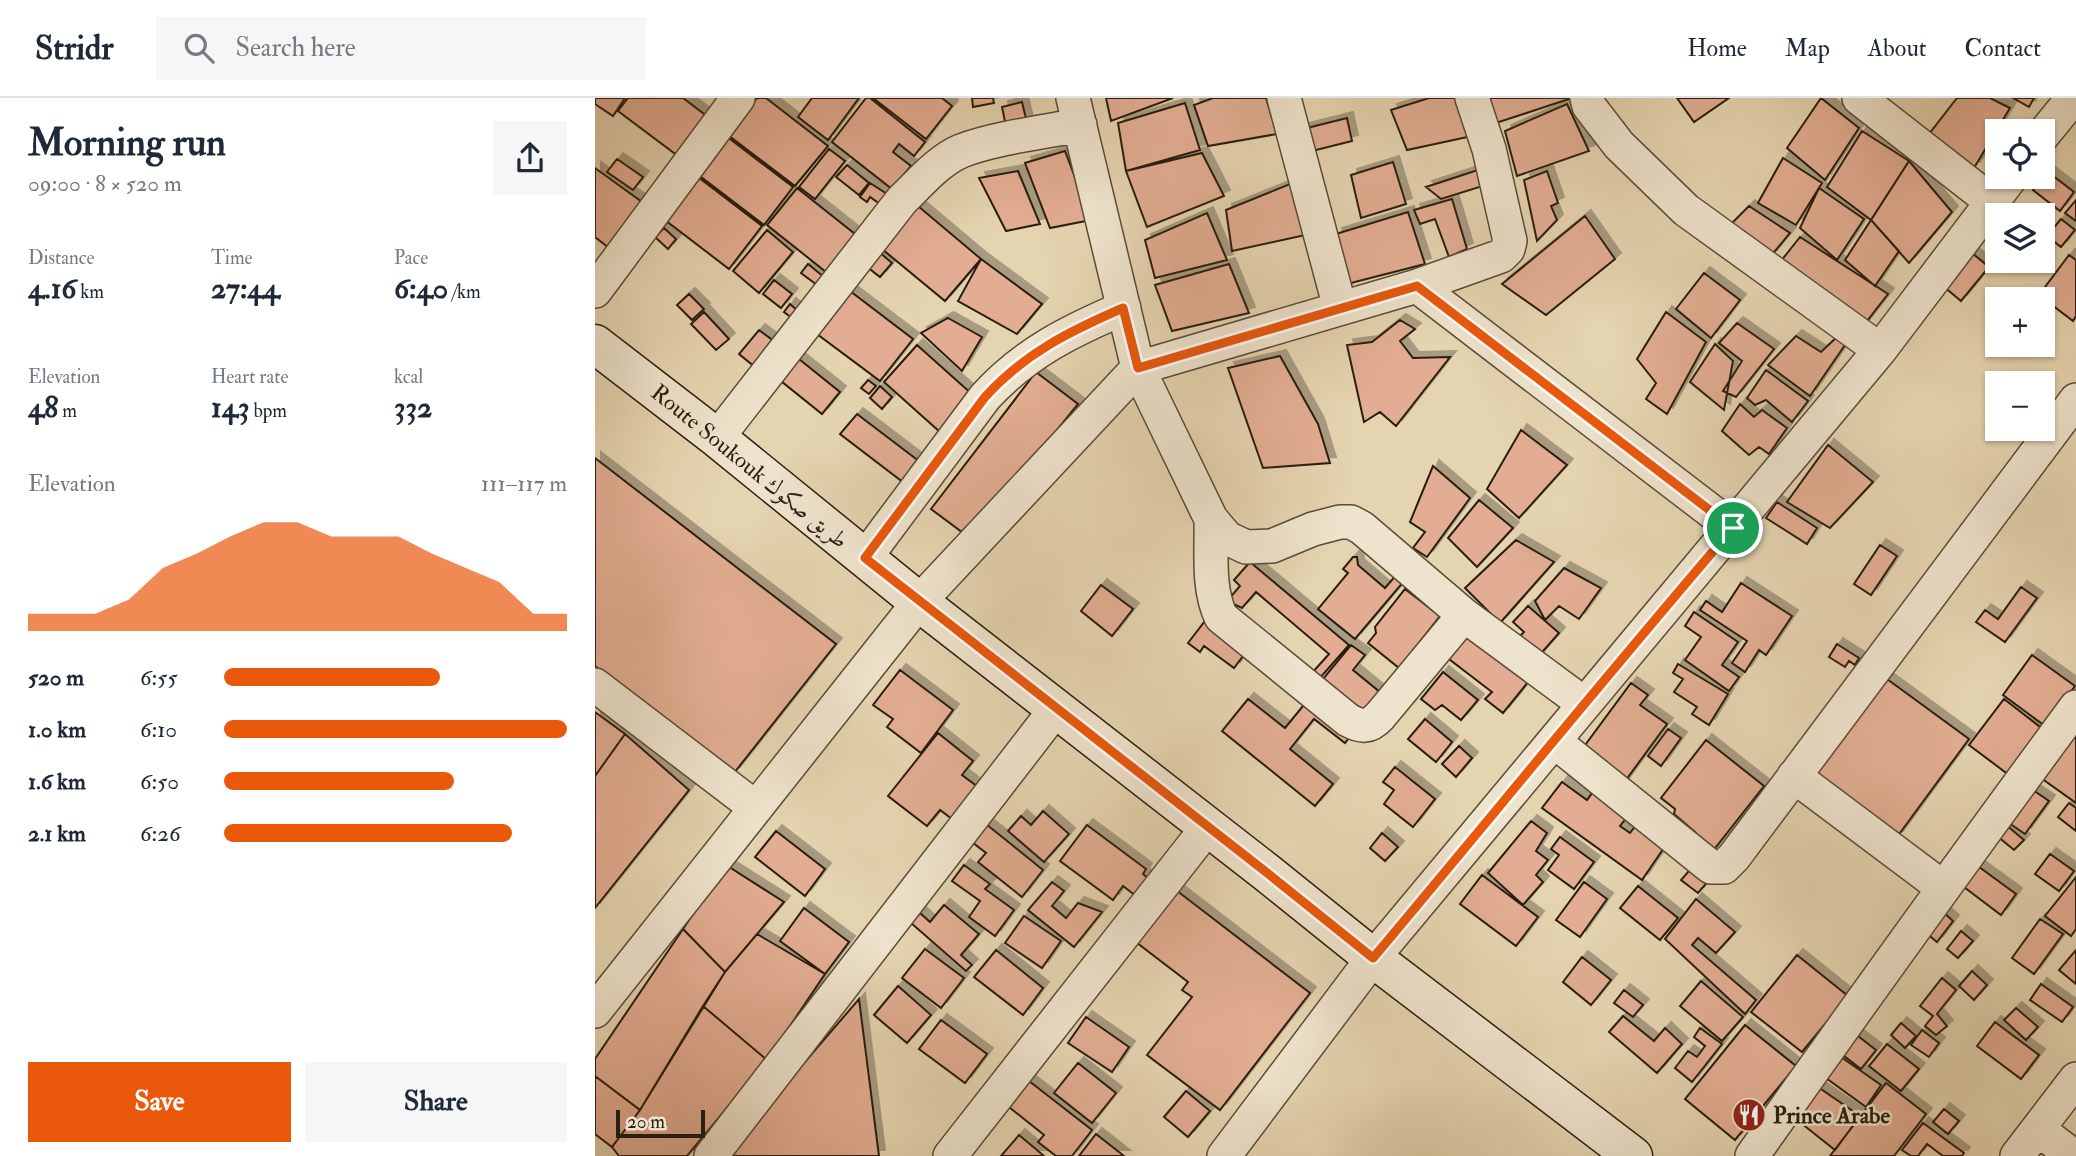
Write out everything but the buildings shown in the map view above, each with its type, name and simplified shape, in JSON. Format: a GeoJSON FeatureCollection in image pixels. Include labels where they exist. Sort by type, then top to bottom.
{"type":"FeatureCollection","features":[{"type":"Feature","properties":{"kind":"street"},"geometry":{"type":"LineString","coordinates":[[595,291],[738,98]]}},
{"type":"Feature","properties":{"kind":"street"},"geometry":{"type":"LineString","coordinates":[[1284,98],[1340,308]]}},
{"type":"Feature","properties":{"kind":"street"},"geometry":{"type":"LineString","coordinates":[[595,1011],[919,602],[1138,368],[1417,286],[1501,256],[1508,249],[1510,241],[1496,177],[1472,98]]}},
{"type":"Feature","properties":{"kind":"street"},"geometry":{"type":"LineString","coordinates":[[1587,98],[1589,106],[1619,145],[1686,210],[1879,351]]}},
{"type":"Feature","properties":{"kind":"street"},"geometry":{"type":"LineString","coordinates":[[1859,98],[1985,179]]}},
{"type":"Feature","properties":{"kind":"street"},"geometry":{"type":"LineString","coordinates":[[2055,120],[2073,98]]}},
{"type":"Feature","properties":{"kind":"street"},"geometry":{"type":"LineString","coordinates":[[717,438],[902,200],[935,169],[960,152],[1077,111],[1138,368],[1211,519],[1227,538],[1246,547],[1272,546],[1313,529],[1351,522],[1362,528],[1464,615],[1583,704]]}},
{"type":"Feature","properties":{"kind":"street"},"geometry":{"type":"LineString","coordinates":[[1224,1156],[1373,958],[1879,351],[2001,189]]}},
{"type":"Feature","properties":{"kind":"street"},"geometry":{"type":"LineString","coordinates":[[1417,286],[1733,528]]}},
{"type":"Feature","properties":{"kind":"street"},"geometry":{"type":"LineString","coordinates":[[865,558],[985,397],[1003,377],[1029,356],[1071,330],[1123,308]]}},
{"type":"Feature","properties":{"kind":"street","name":"Route Soukouk طريق صكوك"},"geometry":{"type":"LineString","coordinates":[[595,344],[1373,958],[1633,1156]]}},
{"type":"Feature","properties":{"kind":"street"},"geometry":{"type":"LineString","coordinates":[[1555,741],[1711,867],[1724,867],[2076,400]]}},
{"type":"Feature","properties":{"kind":"street"},"geometry":{"type":"LineString","coordinates":[[1211,519],[1212,586],[1215,604],[1221,617],[1338,713],[1360,726],[1372,724],[1381,716],[1464,615]]}},
{"type":"Feature","properties":{"kind":"street"},"geometry":{"type":"LineString","coordinates":[[595,685],[756,808]]}},
{"type":"Feature","properties":{"kind":"street"},"geometry":{"type":"LineString","coordinates":[[1752,1156],[1886,971],[1943,887],[2076,707]]}},
{"type":"Feature","properties":{"kind":"street"},"geometry":{"type":"LineString","coordinates":[[711,1156],[1056,709]]}},
{"type":"Feature","properties":{"kind":"street"},"geometry":{"type":"LineString","coordinates":[[1794,776],[1943,887]]}},
{"type":"Feature","properties":{"kind":"street"},"geometry":{"type":"LineString","coordinates":[[950,1156],[1207,828]]}},
{"type":"Feature","properties":{"kind":"street"},"geometry":{"type":"LineString","coordinates":[[2017,1156],[2076,1079]]}},
{"type":"Feature","properties":{"kind":"street"},"geometry":{"type":"LineString","coordinates":[[2038,1129],[2073,1156]]}},
{"type":"Feature","properties":{"kind":"place","name":"Prince Arabe"},"geometry":{"type":"Point","coordinates":[1749,1115]}},
{"type":"Feature","properties":{"kind":"route"},"geometry":{"type":"LineString","coordinates":[[1417,286],[1733,528],[1373,958],[865,558],[985,397],[1003,377],[1029,356],[1071,330],[1123,308],[1138,368],[1417,286]]}}]}
